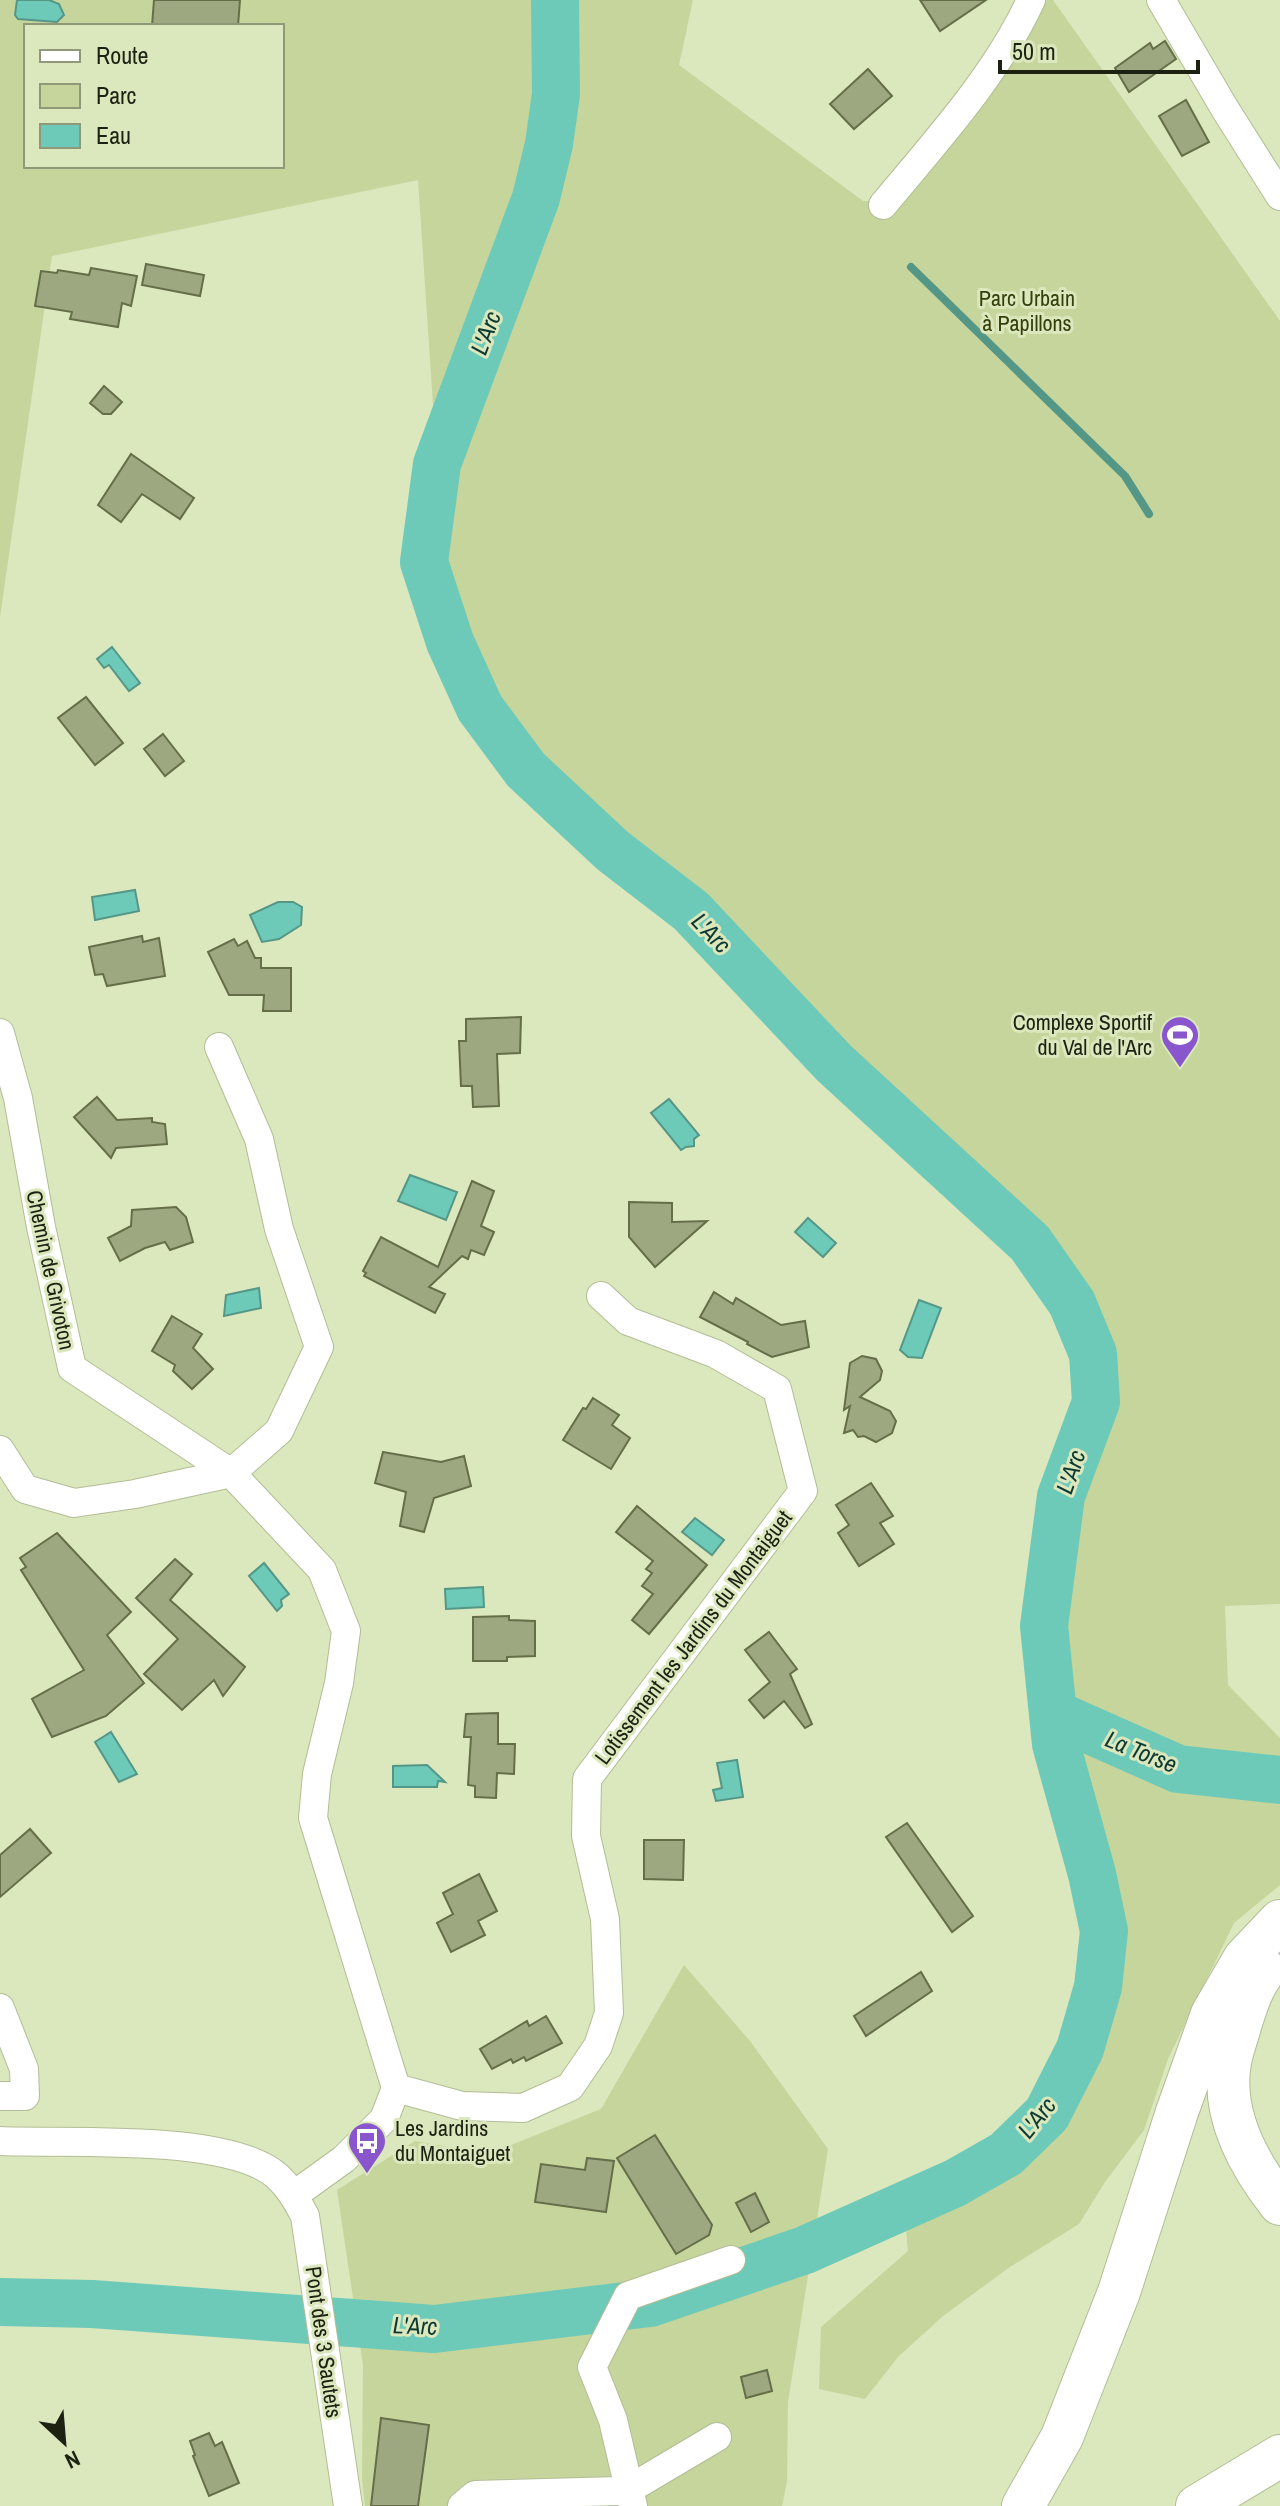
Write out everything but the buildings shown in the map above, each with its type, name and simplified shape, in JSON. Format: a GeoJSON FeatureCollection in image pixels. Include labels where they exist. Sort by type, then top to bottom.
{"type":"FeatureCollection","features":[{"type":"Feature","properties":{"kind":"highway"},"geometry":{"type":"LineString","coordinates":[[1023,2506],[1062,2437],[1119,2292],[1212,2014],[1244,1959],[1280,1921]]}},
{"type":"Feature","properties":{"kind":"highway"},"geometry":{"type":"LineString","coordinates":[[1280,1952],[1261,1976],[1247,2004],[1230,2064],[1230,2103],[1237,2131],[1261,2179],[1280,2204]]}},
{"type":"Feature","properties":{"kind":"highway"},"geometry":{"type":"LineString","coordinates":[[1197,2506],[1280,2456]]}},
{"type":"Feature","properties":{"kind":"street"},"geometry":{"type":"LineString","coordinates":[[883,205],[988,73],[1018,28],[1031,0]]}},
{"type":"Feature","properties":{"kind":"street"},"geometry":{"type":"LineString","coordinates":[[1161,0],[1280,196]]}},
{"type":"Feature","properties":{"kind":"street","name":"Chemin de Grivoton"},"geometry":{"type":"LineString","coordinates":[[0,1033],[18,1098],[41,1227],[72,1368],[231,1473],[322,1570],[346,1631],[339,1683],[317,1774],[313,1818],[396,2088]]}},
{"type":"Feature","properties":{"kind":"street"},"geometry":{"type":"LineString","coordinates":[[0,1450],[25,1489],[74,1503],[135,1494],[231,1473],[279,1431],[319,1347],[279,1229],[259,1139],[219,1047]]}},
{"type":"Feature","properties":{"kind":"street","name":"Lotissement les Jardins du Montaiguet"},"geometry":{"type":"LineString","coordinates":[[396,2088],[462,2106],[523,2108],[570,2087],[598,2046],[609,2013],[605,1919],[586,1836],[587,1779],[803,1491],[777,1389],[716,1354],[628,1321],[601,1296]]}},
{"type":"Feature","properties":{"kind":"street"},"geometry":{"type":"LineString","coordinates":[[0,2008],[24,2069],[25,2096],[0,2096]]}},
{"type":"Feature","properties":{"kind":"street"},"geometry":{"type":"LineString","coordinates":[[0,2141],[170,2144],[213,2150],[275,2174],[294,2195],[344,2159],[384,2119],[396,2088]]}},
{"type":"Feature","properties":{"kind":"street","name":"Pont des 3 Sautets"},"geometry":{"type":"LineString","coordinates":[[294,2195],[305,2216],[310,2239],[337,2446],[348,2506]]}},
{"type":"Feature","properties":{"kind":"street"},"geometry":{"type":"LineString","coordinates":[[632,2497],[613,2420],[592,2367],[628,2296],[731,2260]]}},
{"type":"Feature","properties":{"kind":"street"},"geometry":{"type":"LineString","coordinates":[[632,2497],[717,2437]]}},
{"type":"Feature","properties":{"kind":"street"},"geometry":{"type":"LineString","coordinates":[[462,2506],[475,2495],[619,2491],[632,2497]]}},
{"type":"Feature","properties":{"kind":"green space","name":"Parc Urbain à Papillons"},"geometry":{"type":"Polygon","coordinates":[[[0,0],[693,0],[679,65],[863,201],[879,201],[1042,0],[1053,0],[1280,321],[1280,1604],[1225,1606],[1228,1685],[1280,1738],[1280,1885],[1234,1923],[1168,2059],[1144,2130],[1105,2182],[1079,2224],[1010,2267],[943,2316],[898,2357],[865,2399],[819,2389],[821,2327],[908,2251],[904,2207],[1006,2154],[1047,2114],[1080,2049],[1098,1987],[1104,1931],[1092,1874],[1056,1744],[1044,1626],[1061,1496],[1096,1402],[1093,1354],[1072,1303],[1030,1243],[834,1063],[691,911],[613,851],[547,793],[480,708],[450,642],[424,562],[437,464],[418,180],[52,256],[0,617],[0,0]]]}},
{"type":"Feature","properties":{"kind":"green space"},"geometry":{"type":"Polygon","coordinates":[[[684,1965],[750,2041],[828,2149],[788,2402],[787,2481],[782,2506],[365,2506],[362,2480],[363,2365],[337,2190],[415,2141],[489,2154],[601,2109],[684,1965]]]}},
{"type":"Feature","properties":{"kind":"water"},"geometry":{"type":"Polygon","coordinates":[[[17,0],[49,0],[59,4],[64,15],[57,22],[18,19],[15,15],[17,0]]]}},
{"type":"Feature","properties":{"kind":"water"},"geometry":{"type":"Polygon","coordinates":[[[112,647],[140,683],[129,691],[109,665],[104,668],[97,659],[112,647]]]}},
{"type":"Feature","properties":{"kind":"water"},"geometry":{"type":"Polygon","coordinates":[[[135,890],[139,911],[95,920],[92,897],[135,890]]]}},
{"type":"Feature","properties":{"kind":"water"},"geometry":{"type":"Polygon","coordinates":[[[278,902],[293,902],[302,907],[301,925],[279,939],[262,942],[250,915],[278,902]]]}},
{"type":"Feature","properties":{"kind":"water"},"geometry":{"type":"Polygon","coordinates":[[[669,1099],[699,1135],[694,1139],[694,1146],[681,1150],[651,1113],[669,1099]]]}},
{"type":"Feature","properties":{"kind":"water"},"geometry":{"type":"Polygon","coordinates":[[[410,1175],[457,1192],[446,1220],[398,1201],[410,1175]]]}},
{"type":"Feature","properties":{"kind":"water"},"geometry":{"type":"Polygon","coordinates":[[[808,1218],[836,1243],[823,1257],[795,1232],[808,1218]]]}},
{"type":"Feature","properties":{"kind":"water"},"geometry":{"type":"Polygon","coordinates":[[[259,1288],[261,1308],[224,1316],[226,1295],[259,1288]]]}},
{"type":"Feature","properties":{"kind":"water"},"geometry":{"type":"Polygon","coordinates":[[[919,1300],[941,1308],[922,1358],[908,1357],[900,1350],[919,1300]]]}},
{"type":"Feature","properties":{"kind":"water"},"geometry":{"type":"Polygon","coordinates":[[[695,1518],[724,1540],[712,1555],[682,1532],[695,1518]]]}},
{"type":"Feature","properties":{"kind":"water"},"geometry":{"type":"Polygon","coordinates":[[[264,1563],[289,1594],[281,1600],[282,1606],[277,1611],[249,1576],[264,1563]]]}},
{"type":"Feature","properties":{"kind":"water"},"geometry":{"type":"Polygon","coordinates":[[[483,1587],[484,1607],[446,1609],[445,1589],[483,1587]]]}},
{"type":"Feature","properties":{"kind":"water"},"geometry":{"type":"Polygon","coordinates":[[[111,1732],[137,1774],[119,1782],[95,1742],[111,1732]]]}},
{"type":"Feature","properties":{"kind":"water"},"geometry":{"type":"Polygon","coordinates":[[[737,1760],[743,1797],[716,1801],[713,1790],[722,1788],[717,1763],[737,1760]]]}},
{"type":"Feature","properties":{"kind":"water"},"geometry":{"type":"Polygon","coordinates":[[[427,1765],[445,1782],[438,1781],[437,1787],[393,1787],[393,1766],[427,1765]]]}},
{"type":"Feature","properties":{"kind":"waterway","name":"L'Arc"},"geometry":{"type":"LineString","coordinates":[[0,2302],[92,2304],[434,2329],[650,2303],[805,2250],[955,2183],[1006,2154],[1047,2114],[1080,2049],[1098,1987],[1104,1931],[1092,1874],[1056,1744],[1044,1626],[1061,1496],[1096,1402],[1093,1354],[1072,1303],[1030,1243],[834,1063],[691,911],[613,851],[526,770],[480,708],[450,642],[424,562],[437,464],[536,198],[549,144],[556,94],[555,0]]}},
{"type":"Feature","properties":{"kind":"waterway"},"geometry":{"type":"LineString","coordinates":[[911,267],[1125,476],[1149,514]]}},
{"type":"Feature","properties":{"kind":"waterway","name":"La Torse"},"geometry":{"type":"LineString","coordinates":[[1054,1714],[1178,1769],[1280,1780]]}},
{"type":"Feature","properties":{"kind":"place","name":"Complexe Sportif du Val de l'Arc"},"geometry":{"type":"Point","coordinates":[1180,1069]}},
{"type":"Feature","properties":{"kind":"place","name":"Les Jardins du Montaiguet"},"geometry":{"type":"Point","coordinates":[367,2175]}}]}
